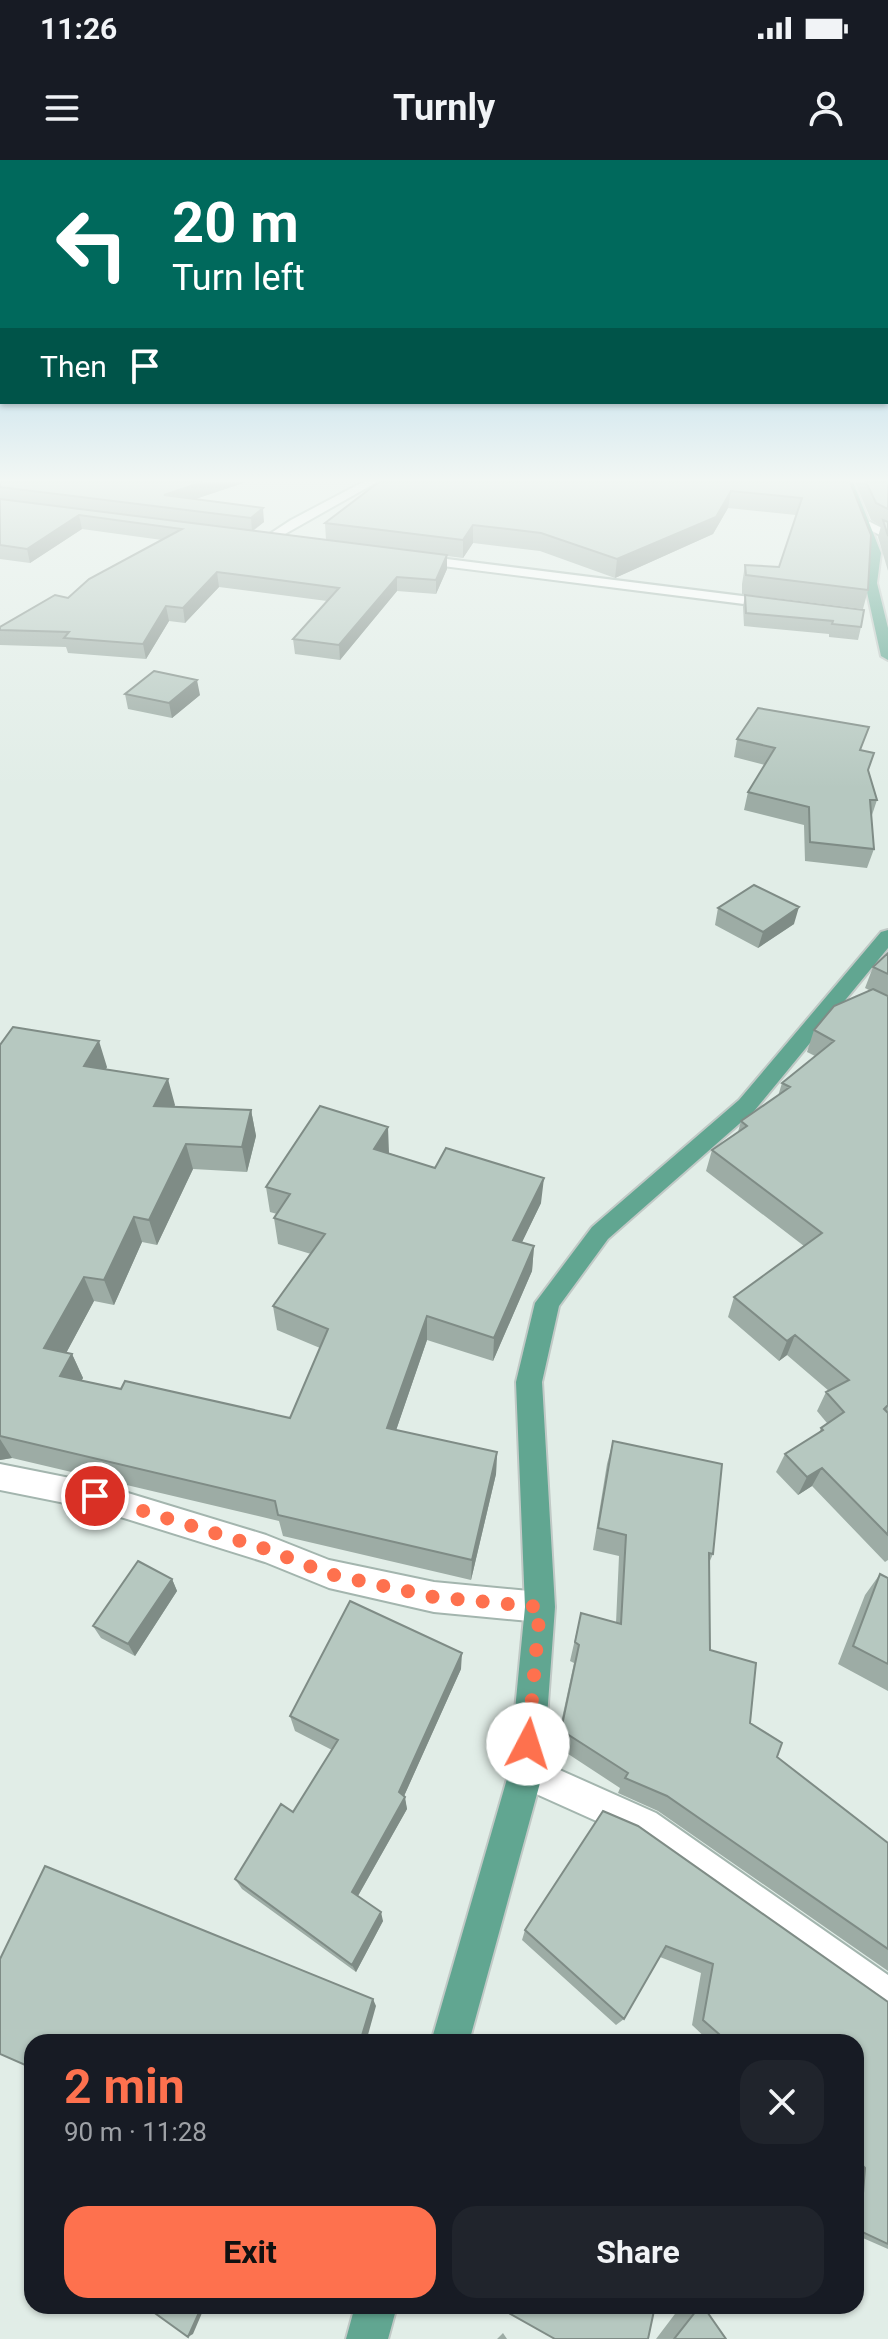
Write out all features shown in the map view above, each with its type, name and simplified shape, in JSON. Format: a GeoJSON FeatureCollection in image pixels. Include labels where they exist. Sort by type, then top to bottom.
{"type":"FeatureCollection","features":[{"type":"Feature","properties":{"kind":"main road"},"geometry":{"type":"LineString","coordinates":[[871,584],[883,621],[888,656]]}},
{"type":"Feature","properties":{"kind":"main road"},"geometry":{"type":"LineString","coordinates":[[452,2034],[526,1772],[540,1607],[529,1382],[547,1303],[600,1233],[747,1105],[851,991],[885,944]]}},
{"type":"Feature","properties":{"kind":"main road"},"geometry":{"type":"LineString","coordinates":[[367,2339],[374,2314]]}},
{"type":"Feature","properties":{"kind":"street"},"geometry":{"type":"LineString","coordinates":[[610,584],[790,606]]}},
{"type":"Feature","properties":{"kind":"street"},"geometry":{"type":"LineString","coordinates":[[865,616],[883,621]]}},
{"type":"Feature","properties":{"kind":"street"},"geometry":{"type":"LineString","coordinates":[[0,1477],[95,1496],[266,1549],[329,1574],[434,1597],[540,1607]]}},
{"type":"Feature","properties":{"kind":"street"},"geometry":{"type":"LineString","coordinates":[[526,1772],[644,1825],[888,1997]]}},
{"type":"Feature","properties":{"kind":"building"},"geometry":{"type":"Polygon","coordinates":[[[84,584],[206,584],[183,608],[166,606],[143,644],[64,638],[69,632],[0,630],[0,627],[55,595],[68,598],[84,584]]]}},
{"type":"Feature","properties":{"kind":"building"},"geometry":{"type":"Polygon","coordinates":[[[306,584],[391,584],[339,645],[293,639],[339,588],[306,584]]]}},
{"type":"Feature","properties":{"kind":"building"},"geometry":{"type":"Polygon","coordinates":[[[817,584],[868,584],[868,590],[817,584]]]}},
{"type":"Feature","properties":{"kind":"building"},"geometry":{"type":"Polygon","coordinates":[[[745,595],[864,610],[861,627],[832,624],[833,621],[746,613],[745,595]]]}},
{"type":"Feature","properties":{"kind":"building"},"geometry":{"type":"Polygon","coordinates":[[[154,671],[197,680],[169,703],[125,694],[154,671]]]}},
{"type":"Feature","properties":{"kind":"building"},"geometry":{"type":"Polygon","coordinates":[[[758,708],[869,727],[860,750],[874,753],[868,770],[877,800],[870,800],[874,849],[810,842],[809,807],[748,792],[775,748],[737,739],[758,708]]]}},
{"type":"Feature","properties":{"kind":"building"},"geometry":{"type":"Polygon","coordinates":[[[754,885],[799,907],[763,932],[718,908],[754,885]]]}},
{"type":"Feature","properties":{"kind":"building"},"geometry":{"type":"Polygon","coordinates":[[[888,953],[888,974],[873,967],[888,953]]]}},
{"type":"Feature","properties":{"kind":"building"},"geometry":{"type":"Polygon","coordinates":[[[873,989],[888,996],[888,1405],[884,1409],[888,1413],[888,1535],[822,1468],[807,1477],[785,1454],[823,1430],[821,1428],[844,1412],[826,1392],[849,1380],[795,1335],[787,1341],[734,1297],[822,1233],[712,1150],[747,1126],[741,1121],[790,1087],[782,1083],[834,1041],[814,1030],[834,1006],[873,989]]]}},
{"type":"Feature","properties":{"kind":"building"},"geometry":{"type":"Polygon","coordinates":[[[13,1027],[99,1041],[84,1066],[168,1079],[154,1106],[251,1110],[242,1147],[186,1144],[149,1220],[134,1217],[104,1280],[84,1277],[44,1348],[72,1354],[60,1376],[121,1389],[125,1381],[290,1418],[328,1329],[273,1306],[325,1234],[274,1218],[290,1194],[266,1187],[320,1106],[388,1127],[374,1149],[435,1168],[446,1148],[544,1178],[513,1240],[534,1246],[494,1338],[427,1316],[387,1428],[497,1452],[472,1560],[278,1515],[275,1501],[0,1436],[0,1045],[13,1027]]]}},
{"type":"Feature","properties":{"kind":"building"},"geometry":{"type":"Polygon","coordinates":[[[613,1441],[722,1464],[713,1554],[709,1553],[710,1650],[756,1663],[750,1723],[782,1743],[777,1757],[888,1843],[888,1949],[667,1796],[625,1778],[628,1773],[561,1730],[579,1645],[575,1642],[581,1613],[621,1624],[626,1535],[598,1528],[613,1441]]]}},
{"type":"Feature","properties":{"kind":"building"},"geometry":{"type":"Polygon","coordinates":[[[138,1561],[172,1579],[128,1644],[93,1626],[138,1561]]]}},
{"type":"Feature","properties":{"kind":"building"},"geometry":{"type":"Polygon","coordinates":[[[880,1574],[888,1578],[888,1664],[853,1646],[880,1574]]]}},
{"type":"Feature","properties":{"kind":"building"},"geometry":{"type":"Polygon","coordinates":[[[350,1601],[462,1653],[399,1792],[405,1797],[352,1892],[381,1912],[352,1965],[235,1879],[281,1804],[293,1812],[338,1740],[290,1716],[350,1601]]]}},
{"type":"Feature","properties":{"kind":"building"},"geometry":{"type":"Polygon","coordinates":[[[603,1811],[638,1826],[888,2002],[888,2244],[864,2233],[864,2034],[719,2034],[703,2020],[713,1964],[666,1946],[624,2019],[525,1930],[603,1811]]]}},
{"type":"Feature","properties":{"kind":"building"},"geometry":{"type":"Polygon","coordinates":[[[45,1866],[373,1999],[362,2034],[24,2034],[24,2064],[0,2054],[0,1959],[45,1866]]]}},
{"type":"Feature","properties":{"kind":"building"},"geometry":{"type":"Polygon","coordinates":[[[156,2314],[198,2314],[188,2337],[156,2314]]]}},
{"type":"Feature","properties":{"kind":"building"},"geometry":{"type":"Polygon","coordinates":[[[511,2314],[653,2314],[648,2339],[555,2339],[511,2314]]]}},
{"type":"Feature","properties":{"kind":"building"},"geometry":{"type":"Polygon","coordinates":[[[694,2314],[709,2314],[726,2339],[674,2339],[694,2314]]]}},
{"type":"Feature","properties":{"kind":"route"},"geometry":{"type":"LineString","coordinates":[[95,1496],[266,1549],[329,1574],[434,1597],[540,1607],[528,1744]]}}]}
